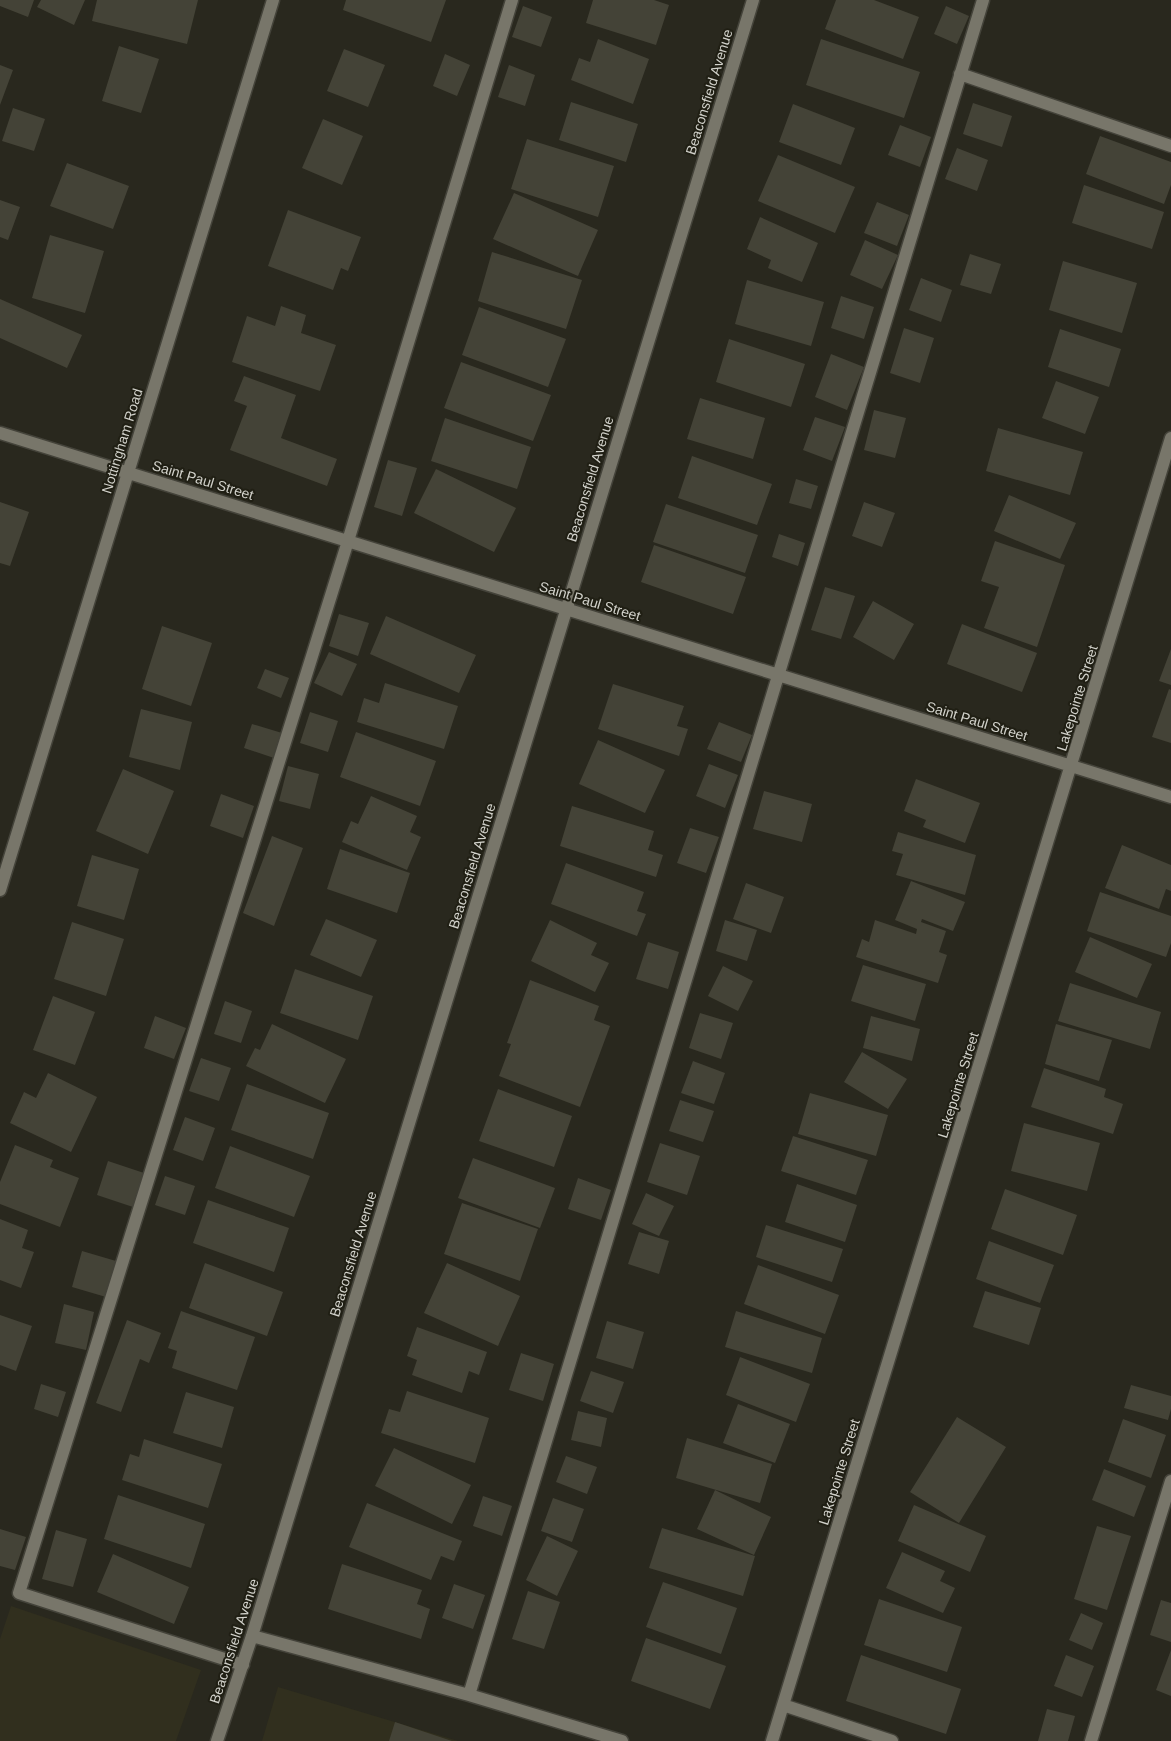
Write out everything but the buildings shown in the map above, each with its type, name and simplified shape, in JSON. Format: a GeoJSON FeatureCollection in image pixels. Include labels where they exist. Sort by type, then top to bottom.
{"type":"FeatureCollection","features":[{"type":"Feature","properties":{"kind":"street","name":"Nottingham Road"},"geometry":{"type":"LineString","coordinates":[[0,890],[273,0]]}},
{"type":"Feature","properties":{"kind":"street"},"geometry":{"type":"LineString","coordinates":[[243,1664],[20,1593],[348,541],[512,0]]}},
{"type":"Feature","properties":{"kind":"street","name":"Beaconsfield Avenue"},"geometry":{"type":"LineString","coordinates":[[217,1741],[252,1636],[753,0]]}},
{"type":"Feature","properties":{"kind":"street"},"geometry":{"type":"LineString","coordinates":[[468,1695],[983,0]]}},
{"type":"Feature","properties":{"kind":"street"},"geometry":{"type":"LineString","coordinates":[[960,74],[1171,146]]}},
{"type":"Feature","properties":{"kind":"street","name":"Saint Paul Street"},"geometry":{"type":"LineString","coordinates":[[0,433],[1171,797]]}},
{"type":"Feature","properties":{"kind":"street","name":"Lakepointe Street"},"geometry":{"type":"LineString","coordinates":[[772,1741],[1171,438]]}},
{"type":"Feature","properties":{"kind":"street"},"geometry":{"type":"LineString","coordinates":[[1091,1741],[1171,1481]]}},
{"type":"Feature","properties":{"kind":"street"},"geometry":{"type":"LineString","coordinates":[[252,1636],[468,1695],[622,1741]]}},
{"type":"Feature","properties":{"kind":"street"},"geometry":{"type":"LineString","coordinates":[[783,1705],[892,1741]]}},
{"type":"Feature","properties":{"kind":"shaded area"},"geometry":{"type":"Polygon","coordinates":[[[11,1606],[201,1670],[176,1741],[0,1741],[0,1639],[11,1606]]]}},
{"type":"Feature","properties":{"kind":"shaded area"},"geometry":{"type":"Polygon","coordinates":[[[278,1687],[458,1741],[262,1741],[278,1687]]]}}]}
